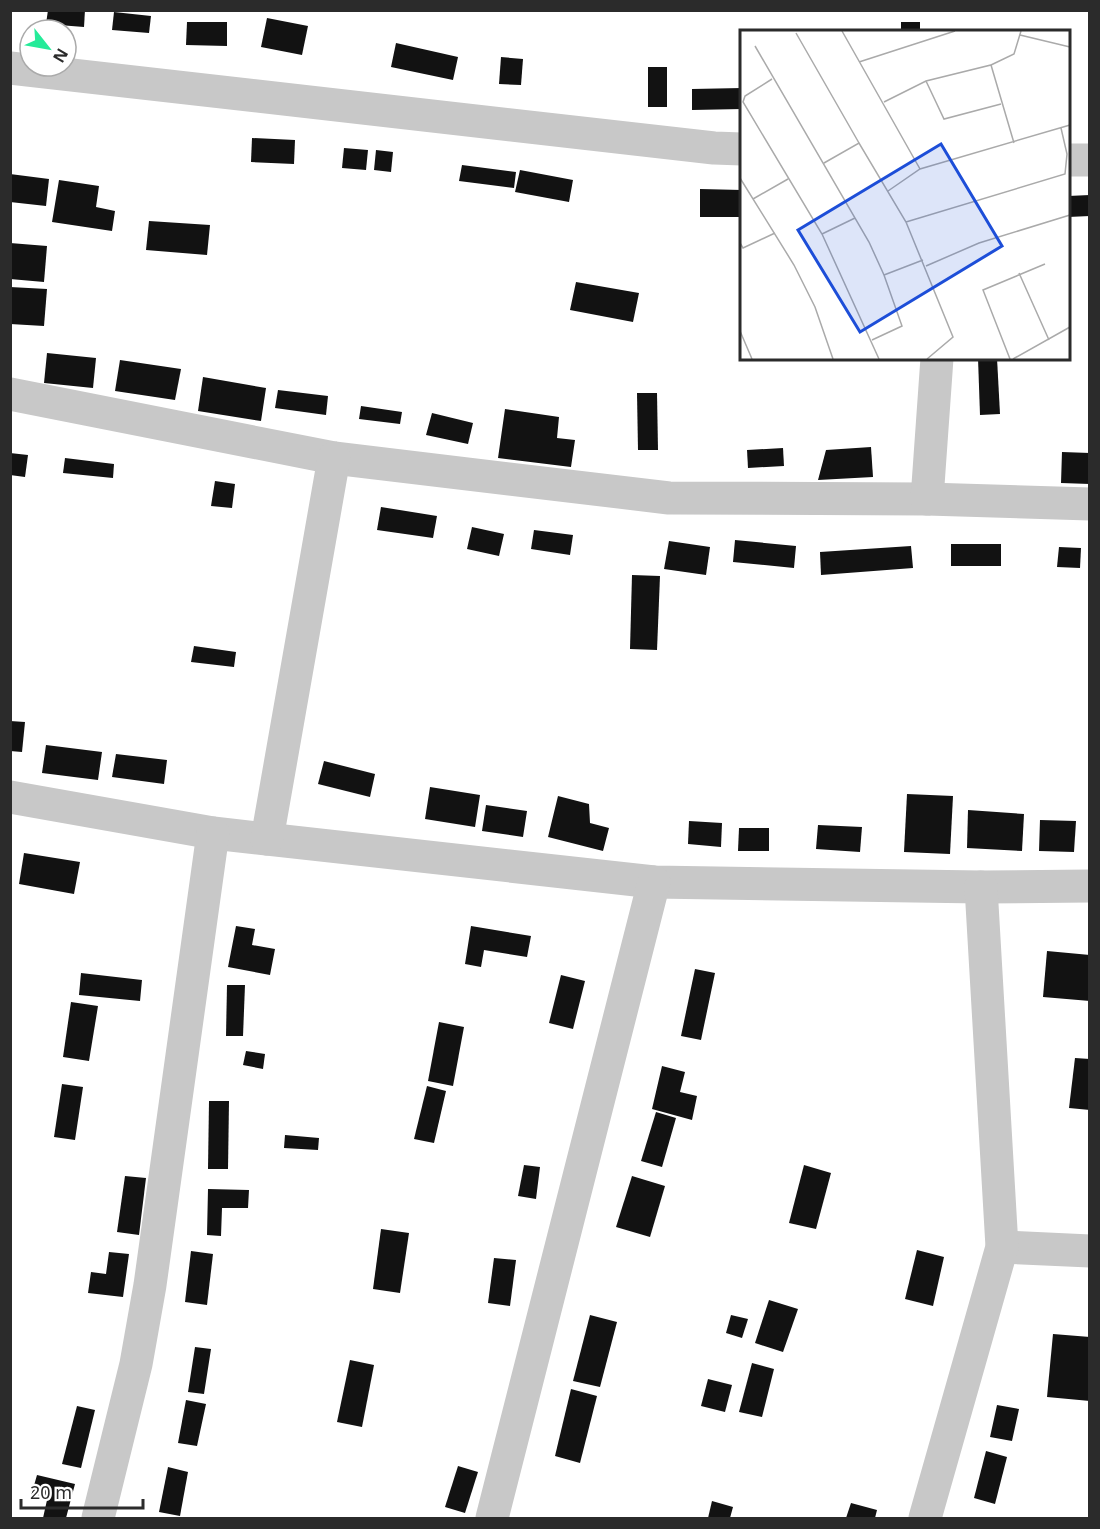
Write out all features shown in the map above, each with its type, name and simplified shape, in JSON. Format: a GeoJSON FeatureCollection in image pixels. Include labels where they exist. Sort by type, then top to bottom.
{"type":"FeatureCollection","features":[{"type":"Feature","properties":{"kind":"street"},"geometry":{"type":"LineString","coordinates":[[10,68],[714,148],[740,149]]}},
{"type":"Feature","properties":{"kind":"street"},"geometry":{"type":"LineString","coordinates":[[1070,160],[1089,160]]}},
{"type":"Feature","properties":{"kind":"street"},"geometry":{"type":"LineString","coordinates":[[927,499],[936,360]]}},
{"type":"Feature","properties":{"kind":"street"},"geometry":{"type":"LineString","coordinates":[[10,394],[334,458],[669,498],[927,499],[1089,504]]}},
{"type":"Feature","properties":{"kind":"street"},"geometry":{"type":"LineString","coordinates":[[267,839],[334,458]]}},
{"type":"Feature","properties":{"kind":"street"},"geometry":{"type":"LineString","coordinates":[[10,797],[213,833],[654,882],[981,887],[1089,886]]}},
{"type":"Feature","properties":{"kind":"street"},"geometry":{"type":"LineString","coordinates":[[98,1518],[136,1364],[150,1285],[213,833]]}},
{"type":"Feature","properties":{"kind":"street"},"geometry":{"type":"LineString","coordinates":[[492,1518],[654,882]]}},
{"type":"Feature","properties":{"kind":"street"},"geometry":{"type":"LineString","coordinates":[[925,1518],[1002,1247],[981,887]]}},
{"type":"Feature","properties":{"kind":"street"},"geometry":{"type":"LineString","coordinates":[[1002,1247],[1089,1251]]}},
{"type":"Feature","properties":{"kind":"building"},"geometry":{"type":"Polygon","coordinates":[[[48,10],[85,10],[84,27],[78,27],[78,18],[47,18],[48,10]]]}},
{"type":"Feature","properties":{"kind":"building"},"geometry":{"type":"Polygon","coordinates":[[[114,12],[151,16],[149,33],[112,30],[114,12]]]}},
{"type":"Feature","properties":{"kind":"building"},"geometry":{"type":"Polygon","coordinates":[[[267,18],[308,26],[302,55],[261,47],[267,18]]]}},
{"type":"Feature","properties":{"kind":"building"},"geometry":{"type":"Polygon","coordinates":[[[187,22],[227,22],[227,46],[186,45],[187,22]]]}},
{"type":"Feature","properties":{"kind":"building"},"geometry":{"type":"Polygon","coordinates":[[[901,22],[920,22],[920,30],[901,30],[901,22]]]}},
{"type":"Feature","properties":{"kind":"building"},"geometry":{"type":"Polygon","coordinates":[[[396,43],[458,57],[453,80],[391,67],[396,43]]]}},
{"type":"Feature","properties":{"kind":"building"},"geometry":{"type":"Polygon","coordinates":[[[501,57],[523,59],[521,85],[499,84],[501,57]]]}},
{"type":"Feature","properties":{"kind":"building"},"geometry":{"type":"Polygon","coordinates":[[[648,67],[667,67],[667,107],[648,107],[648,67]]]}},
{"type":"Feature","properties":{"kind":"building"},"geometry":{"type":"Polygon","coordinates":[[[740,88],[740,109],[692,110],[692,89],[740,88]]]}},
{"type":"Feature","properties":{"kind":"building"},"geometry":{"type":"Polygon","coordinates":[[[252,138],[295,140],[294,164],[251,162],[252,138]]]}},
{"type":"Feature","properties":{"kind":"building"},"geometry":{"type":"Polygon","coordinates":[[[344,148],[368,150],[366,170],[342,168],[344,148]]]}},
{"type":"Feature","properties":{"kind":"building"},"geometry":{"type":"Polygon","coordinates":[[[376,150],[393,152],[391,172],[374,170],[376,150]]]}},
{"type":"Feature","properties":{"kind":"building"},"geometry":{"type":"Polygon","coordinates":[[[462,165],[516,172],[514,188],[459,181],[462,165]]]}},
{"type":"Feature","properties":{"kind":"building"},"geometry":{"type":"Polygon","coordinates":[[[520,170],[573,180],[569,202],[515,192],[520,170]]]}},
{"type":"Feature","properties":{"kind":"building"},"geometry":{"type":"Polygon","coordinates":[[[10,174],[49,179],[46,206],[10,202],[10,174]]]}},
{"type":"Feature","properties":{"kind":"building"},"geometry":{"type":"Polygon","coordinates":[[[59,180],[99,186],[96,207],[115,211],[112,231],[52,222],[59,180]]]}},
{"type":"Feature","properties":{"kind":"building"},"geometry":{"type":"Polygon","coordinates":[[[700,189],[740,190],[740,217],[700,217],[700,189]]]}},
{"type":"Feature","properties":{"kind":"building"},"geometry":{"type":"Polygon","coordinates":[[[1090,195],[1090,216],[1070,217],[1070,196],[1090,195]]]}},
{"type":"Feature","properties":{"kind":"building"},"geometry":{"type":"Polygon","coordinates":[[[149,221],[210,225],[207,255],[146,250],[149,221]]]}},
{"type":"Feature","properties":{"kind":"building"},"geometry":{"type":"Polygon","coordinates":[[[10,243],[47,246],[44,282],[10,279],[10,243]]]}},
{"type":"Feature","properties":{"kind":"building"},"geometry":{"type":"Polygon","coordinates":[[[576,282],[639,293],[633,322],[570,310],[576,282]]]}},
{"type":"Feature","properties":{"kind":"building"},"geometry":{"type":"Polygon","coordinates":[[[10,287],[47,289],[44,326],[10,324],[10,287]]]}},
{"type":"Feature","properties":{"kind":"building"},"geometry":{"type":"Polygon","coordinates":[[[47,353],[96,358],[93,388],[44,383],[47,353]]]}},
{"type":"Feature","properties":{"kind":"building"},"geometry":{"type":"Polygon","coordinates":[[[120,360],[181,369],[175,400],[115,391],[120,360]]]}},
{"type":"Feature","properties":{"kind":"building"},"geometry":{"type":"Polygon","coordinates":[[[978,360],[997,360],[1000,414],[980,415],[978,360]]]}},
{"type":"Feature","properties":{"kind":"building"},"geometry":{"type":"Polygon","coordinates":[[[203,377],[266,388],[261,421],[198,411],[203,377]]]}},
{"type":"Feature","properties":{"kind":"building"},"geometry":{"type":"Polygon","coordinates":[[[278,390],[328,396],[326,415],[275,408],[278,390]]]}},
{"type":"Feature","properties":{"kind":"building"},"geometry":{"type":"Polygon","coordinates":[[[637,393],[657,393],[658,450],[638,450],[637,393]]]}},
{"type":"Feature","properties":{"kind":"building"},"geometry":{"type":"Polygon","coordinates":[[[361,406],[402,412],[400,424],[359,419],[361,406]]]}},
{"type":"Feature","properties":{"kind":"building"},"geometry":{"type":"Polygon","coordinates":[[[505,409],[559,417],[557,438],[575,440],[571,467],[498,458],[505,409]]]}},
{"type":"Feature","properties":{"kind":"building"},"geometry":{"type":"Polygon","coordinates":[[[432,413],[473,423],[468,444],[426,435],[432,413]]]}},
{"type":"Feature","properties":{"kind":"building"},"geometry":{"type":"Polygon","coordinates":[[[871,447],[873,477],[818,480],[826,450],[871,447]]]}},
{"type":"Feature","properties":{"kind":"building"},"geometry":{"type":"Polygon","coordinates":[[[783,448],[784,466],[748,468],[747,450],[783,448]]]}},
{"type":"Feature","properties":{"kind":"building"},"geometry":{"type":"Polygon","coordinates":[[[1062,452],[1090,453],[1090,484],[1061,483],[1062,452]]]}},
{"type":"Feature","properties":{"kind":"building"},"geometry":{"type":"Polygon","coordinates":[[[10,453],[28,455],[25,477],[10,475],[10,453]]]}},
{"type":"Feature","properties":{"kind":"building"},"geometry":{"type":"Polygon","coordinates":[[[65,458],[114,464],[113,478],[63,473],[65,458]]]}},
{"type":"Feature","properties":{"kind":"building"},"geometry":{"type":"Polygon","coordinates":[[[215,481],[235,484],[232,508],[211,506],[215,481]]]}},
{"type":"Feature","properties":{"kind":"building"},"geometry":{"type":"Polygon","coordinates":[[[381,507],[437,516],[433,538],[377,530],[381,507]]]}},
{"type":"Feature","properties":{"kind":"building"},"geometry":{"type":"Polygon","coordinates":[[[472,527],[504,534],[499,556],[467,549],[472,527]]]}},
{"type":"Feature","properties":{"kind":"building"},"geometry":{"type":"Polygon","coordinates":[[[534,530],[573,535],[570,555],[531,549],[534,530]]]}},
{"type":"Feature","properties":{"kind":"building"},"geometry":{"type":"Polygon","coordinates":[[[735,540],[796,546],[794,568],[733,562],[735,540]]]}},
{"type":"Feature","properties":{"kind":"building"},"geometry":{"type":"Polygon","coordinates":[[[669,541],[710,547],[706,575],[664,569],[669,541]]]}},
{"type":"Feature","properties":{"kind":"building"},"geometry":{"type":"Polygon","coordinates":[[[951,544],[1001,544],[1001,566],[951,566],[951,544]]]}},
{"type":"Feature","properties":{"kind":"building"},"geometry":{"type":"Polygon","coordinates":[[[911,546],[913,568],[821,575],[820,552],[911,546]]]}},
{"type":"Feature","properties":{"kind":"building"},"geometry":{"type":"Polygon","coordinates":[[[1059,547],[1081,548],[1080,568],[1057,567],[1059,547]]]}},
{"type":"Feature","properties":{"kind":"building"},"geometry":{"type":"Polygon","coordinates":[[[632,575],[660,576],[657,650],[630,649],[632,575]]]}},
{"type":"Feature","properties":{"kind":"building"},"geometry":{"type":"Polygon","coordinates":[[[194,646],[236,652],[234,667],[191,662],[194,646]]]}},
{"type":"Feature","properties":{"kind":"building"},"geometry":{"type":"Polygon","coordinates":[[[10,721],[25,722],[22,752],[10,751],[10,721]]]}},
{"type":"Feature","properties":{"kind":"building"},"geometry":{"type":"Polygon","coordinates":[[[46,745],[102,752],[98,780],[42,773],[46,745]]]}},
{"type":"Feature","properties":{"kind":"building"},"geometry":{"type":"Polygon","coordinates":[[[116,754],[167,760],[164,784],[112,777],[116,754]]]}},
{"type":"Feature","properties":{"kind":"building"},"geometry":{"type":"Polygon","coordinates":[[[324,761],[375,774],[370,797],[318,784],[324,761]]]}},
{"type":"Feature","properties":{"kind":"building"},"geometry":{"type":"Polygon","coordinates":[[[430,787],[480,795],[475,827],[425,819],[430,787]]]}},
{"type":"Feature","properties":{"kind":"building"},"geometry":{"type":"Polygon","coordinates":[[[907,794],[953,796],[950,854],[904,852],[907,794]]]}},
{"type":"Feature","properties":{"kind":"building"},"geometry":{"type":"Polygon","coordinates":[[[558,796],[589,804],[590,823],[609,828],[603,851],[548,837],[558,796]]]}},
{"type":"Feature","properties":{"kind":"building"},"geometry":{"type":"Polygon","coordinates":[[[486,805],[527,811],[523,837],[482,831],[486,805]]]}},
{"type":"Feature","properties":{"kind":"building"},"geometry":{"type":"Polygon","coordinates":[[[968,810],[1024,814],[1022,851],[967,848],[968,810]]]}},
{"type":"Feature","properties":{"kind":"building"},"geometry":{"type":"Polygon","coordinates":[[[1040,820],[1076,821],[1074,852],[1039,851],[1040,820]]]}},
{"type":"Feature","properties":{"kind":"building"},"geometry":{"type":"Polygon","coordinates":[[[689,821],[722,823],[721,847],[688,844],[689,821]]]}},
{"type":"Feature","properties":{"kind":"building"},"geometry":{"type":"Polygon","coordinates":[[[818,825],[862,827],[860,852],[816,849],[818,825]]]}},
{"type":"Feature","properties":{"kind":"building"},"geometry":{"type":"Polygon","coordinates":[[[739,828],[769,828],[769,851],[738,851],[739,828]]]}},
{"type":"Feature","properties":{"kind":"building"},"geometry":{"type":"Polygon","coordinates":[[[24,853],[80,862],[74,894],[19,884],[24,853]]]}},
{"type":"Feature","properties":{"kind":"building"},"geometry":{"type":"Polygon","coordinates":[[[236,926],[255,929],[252,945],[275,949],[270,975],[228,967],[236,926]]]}},
{"type":"Feature","properties":{"kind":"building"},"geometry":{"type":"Polygon","coordinates":[[[471,926],[531,936],[527,957],[484,950],[481,967],[465,964],[471,926]]]}},
{"type":"Feature","properties":{"kind":"building"},"geometry":{"type":"Polygon","coordinates":[[[1047,951],[1090,955],[1090,1001],[1043,997],[1047,951]]]}},
{"type":"Feature","properties":{"kind":"building"},"geometry":{"type":"Polygon","coordinates":[[[695,969],[715,973],[701,1040],[681,1036],[695,969]]]}},
{"type":"Feature","properties":{"kind":"building"},"geometry":{"type":"Polygon","coordinates":[[[81,973],[142,980],[140,1001],[79,995],[81,973]]]}},
{"type":"Feature","properties":{"kind":"building"},"geometry":{"type":"Polygon","coordinates":[[[561,975],[585,981],[573,1029],[549,1023],[561,975]]]}},
{"type":"Feature","properties":{"kind":"building"},"geometry":{"type":"Polygon","coordinates":[[[227,985],[245,985],[243,1036],[226,1036],[227,985]]]}},
{"type":"Feature","properties":{"kind":"building"},"geometry":{"type":"Polygon","coordinates":[[[71,1002],[98,1006],[89,1061],[63,1057],[71,1002]]]}},
{"type":"Feature","properties":{"kind":"building"},"geometry":{"type":"Polygon","coordinates":[[[439,1022],[464,1027],[453,1086],[428,1081],[439,1022]]]}},
{"type":"Feature","properties":{"kind":"building"},"geometry":{"type":"Polygon","coordinates":[[[246,1051],[265,1054],[263,1069],[243,1065],[246,1051]]]}},
{"type":"Feature","properties":{"kind":"building"},"geometry":{"type":"Polygon","coordinates":[[[1075,1058],[1090,1059],[1090,1110],[1069,1108],[1075,1058]]]}},
{"type":"Feature","properties":{"kind":"building"},"geometry":{"type":"Polygon","coordinates":[[[662,1066],[685,1072],[680,1092],[697,1096],[692,1120],[652,1109],[662,1066]]]}},
{"type":"Feature","properties":{"kind":"building"},"geometry":{"type":"Polygon","coordinates":[[[62,1084],[83,1087],[75,1140],[54,1137],[62,1084]]]}},
{"type":"Feature","properties":{"kind":"building"},"geometry":{"type":"Polygon","coordinates":[[[427,1086],[446,1091],[434,1143],[414,1139],[427,1086]]]}},
{"type":"Feature","properties":{"kind":"building"},"geometry":{"type":"Polygon","coordinates":[[[209,1101],[229,1101],[228,1169],[208,1169],[209,1101]]]}},
{"type":"Feature","properties":{"kind":"building"},"geometry":{"type":"Polygon","coordinates":[[[656,1112],[676,1118],[662,1167],[641,1161],[656,1112]]]}},
{"type":"Feature","properties":{"kind":"building"},"geometry":{"type":"Polygon","coordinates":[[[285,1135],[319,1138],[318,1150],[284,1148],[285,1135]]]}},
{"type":"Feature","properties":{"kind":"building"},"geometry":{"type":"Polygon","coordinates":[[[524,1165],[540,1167],[536,1199],[518,1196],[524,1165]]]}},
{"type":"Feature","properties":{"kind":"building"},"geometry":{"type":"Polygon","coordinates":[[[804,1165],[831,1173],[816,1229],[789,1223],[804,1165]]]}},
{"type":"Feature","properties":{"kind":"building"},"geometry":{"type":"Polygon","coordinates":[[[125,1176],[146,1178],[139,1235],[117,1232],[125,1176]]]}},
{"type":"Feature","properties":{"kind":"building"},"geometry":{"type":"Polygon","coordinates":[[[632,1176],[665,1186],[650,1237],[616,1227],[632,1176]]]}},
{"type":"Feature","properties":{"kind":"building"},"geometry":{"type":"Polygon","coordinates":[[[208,1189],[249,1190],[248,1208],[222,1208],[221,1236],[207,1235],[208,1189]]]}},
{"type":"Feature","properties":{"kind":"building"},"geometry":{"type":"Polygon","coordinates":[[[381,1229],[409,1233],[400,1293],[373,1289],[381,1229]]]}},
{"type":"Feature","properties":{"kind":"building"},"geometry":{"type":"Polygon","coordinates":[[[917,1250],[944,1257],[933,1306],[905,1299],[917,1250]]]}},
{"type":"Feature","properties":{"kind":"building"},"geometry":{"type":"Polygon","coordinates":[[[191,1251],[213,1254],[207,1305],[185,1302],[191,1251]]]}},
{"type":"Feature","properties":{"kind":"building"},"geometry":{"type":"Polygon","coordinates":[[[109,1252],[129,1254],[123,1297],[88,1293],[91,1272],[106,1274],[109,1252]]]}},
{"type":"Feature","properties":{"kind":"building"},"geometry":{"type":"Polygon","coordinates":[[[494,1258],[516,1260],[510,1306],[488,1303],[494,1258]]]}},
{"type":"Feature","properties":{"kind":"building"},"geometry":{"type":"Polygon","coordinates":[[[769,1300],[798,1309],[783,1352],[755,1343],[769,1300]]]}},
{"type":"Feature","properties":{"kind":"building"},"geometry":{"type":"Polygon","coordinates":[[[590,1315],[617,1322],[600,1387],[573,1381],[590,1315]]]}},
{"type":"Feature","properties":{"kind":"building"},"geometry":{"type":"Polygon","coordinates":[[[731,1315],[748,1319],[742,1338],[726,1333],[731,1315]]]}},
{"type":"Feature","properties":{"kind":"building"},"geometry":{"type":"Polygon","coordinates":[[[1053,1334],[1090,1337],[1090,1401],[1047,1397],[1053,1334]]]}},
{"type":"Feature","properties":{"kind":"building"},"geometry":{"type":"Polygon","coordinates":[[[195,1347],[211,1349],[204,1394],[188,1392],[195,1347]]]}},
{"type":"Feature","properties":{"kind":"building"},"geometry":{"type":"Polygon","coordinates":[[[350,1360],[374,1365],[362,1427],[337,1422],[350,1360]]]}},
{"type":"Feature","properties":{"kind":"building"},"geometry":{"type":"Polygon","coordinates":[[[752,1363],[774,1369],[762,1417],[739,1412],[752,1363]]]}},
{"type":"Feature","properties":{"kind":"building"},"geometry":{"type":"Polygon","coordinates":[[[708,1379],[732,1385],[725,1412],[701,1406],[708,1379]]]}},
{"type":"Feature","properties":{"kind":"building"},"geometry":{"type":"Polygon","coordinates":[[[571,1389],[597,1396],[580,1463],[555,1456],[571,1389]]]}},
{"type":"Feature","properties":{"kind":"building"},"geometry":{"type":"Polygon","coordinates":[[[186,1400],[206,1404],[197,1446],[178,1443],[186,1400]]]}},
{"type":"Feature","properties":{"kind":"building"},"geometry":{"type":"Polygon","coordinates":[[[997,1405],[1019,1409],[1012,1441],[990,1437],[997,1405]]]}},
{"type":"Feature","properties":{"kind":"building"},"geometry":{"type":"Polygon","coordinates":[[[77,1406],[95,1410],[81,1468],[62,1464],[77,1406]]]}},
{"type":"Feature","properties":{"kind":"building"},"geometry":{"type":"Polygon","coordinates":[[[986,1451],[1007,1457],[995,1504],[974,1498],[986,1451]]]}},
{"type":"Feature","properties":{"kind":"building"},"geometry":{"type":"Polygon","coordinates":[[[458,1466],[478,1472],[465,1513],[445,1507],[458,1466]]]}},
{"type":"Feature","properties":{"kind":"building"},"geometry":{"type":"Polygon","coordinates":[[[168,1467],[188,1472],[180,1516],[159,1512],[168,1467]]]}},
{"type":"Feature","properties":{"kind":"building"},"geometry":{"type":"Polygon","coordinates":[[[37,1475],[75,1484],[66,1518],[43,1518],[47,1500],[31,1496],[37,1475]]]}},
{"type":"Feature","properties":{"kind":"building"},"geometry":{"type":"Polygon","coordinates":[[[712,1501],[733,1507],[730,1518],[708,1518],[712,1501]]]}},
{"type":"Feature","properties":{"kind":"building"},"geometry":{"type":"Polygon","coordinates":[[[851,1503],[877,1510],[875,1518],[846,1518],[851,1503]]]}}]}
